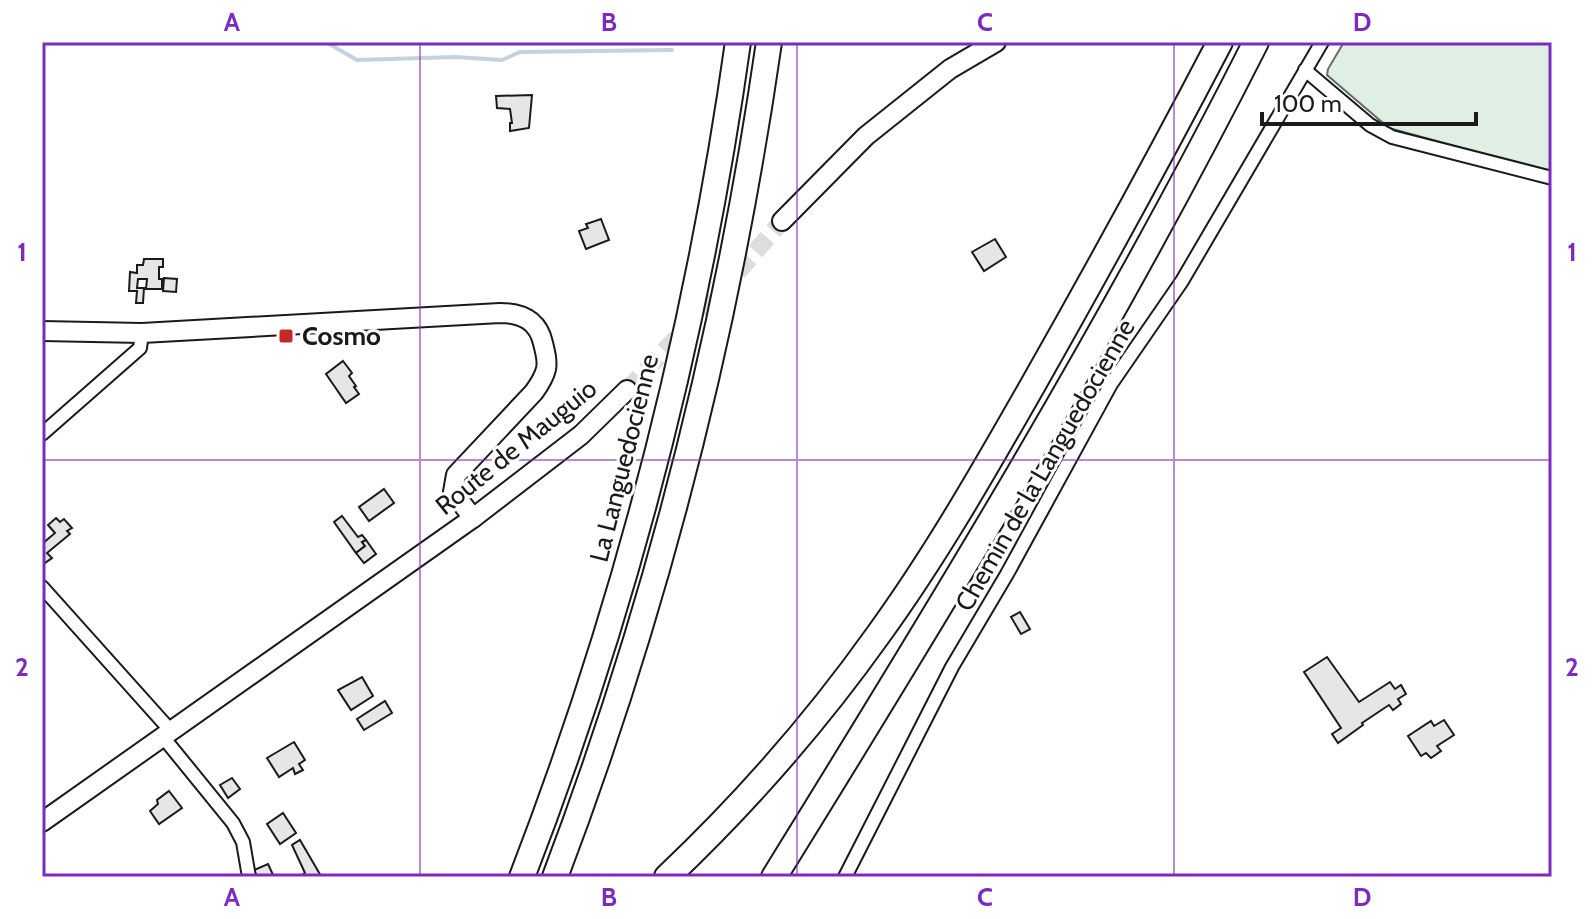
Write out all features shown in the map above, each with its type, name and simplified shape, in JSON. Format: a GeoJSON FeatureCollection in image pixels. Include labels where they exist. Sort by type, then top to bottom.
{"type":"FeatureCollection","features":[{"type":"Feature","properties":{"kind":"highway","name":"La Languedocienne"},"geometry":{"type":"LineString","coordinates":[[522,877],[598,662],[644,501],[707,231],[738,42]]}},
{"type":"Feature","properties":{"kind":"highway"},"geometry":{"type":"LineString","coordinates":[[555,877],[620,690],[679,491],[737,236],[769,42]]}},
{"type":"Feature","properties":{"kind":"highway"},"geometry":{"type":"LineString","coordinates":[[667,877],[772,769],[847,678],[911,588],[1031,389],[1220,42]]}},
{"type":"Feature","properties":{"kind":"highway"},"geometry":{"type":"LineString","coordinates":[[774,877],[1038,443],[1165,218],[1256,42]]}},
{"type":"Feature","properties":{"kind":"street"},"geometry":{"type":"LineString","coordinates":[[782,221],[866,136],[950,69],[996,42]]}},
{"type":"Feature","properties":{"kind":"street","name":"Chemin de la Languedocienne"},"geometry":{"type":"LineString","coordinates":[[845,877],[952,667],[1111,384],[1182,281],[1322,42]]}},
{"type":"Feature","properties":{"kind":"street"},"geometry":{"type":"LineString","coordinates":[[1305,70],[1370,125],[1392,137],[1552,178]]}},
{"type":"Feature","properties":{"kind":"street"},"geometry":{"type":"LineString","coordinates":[[42,331],[142,333],[500,313],[522,315],[531,320],[542,337],[546,369],[534,392],[456,475],[453,492],[473,518]]}},
{"type":"Feature","properties":{"kind":"street"},"geometry":{"type":"LineString","coordinates":[[42,434],[140,348],[142,333]]}},
{"type":"Feature","properties":{"kind":"street","name":"Route de Mauguio"},"geometry":{"type":"LineString","coordinates":[[42,822],[473,518],[581,435],[627,390]]}},
{"type":"Feature","properties":{"kind":"street"},"geometry":{"type":"LineString","coordinates":[[42,587],[167,734],[233,823],[243,842],[249,877]]}},
{"type":"Feature","properties":{"kind":"green space"},"geometry":{"type":"Polygon","coordinates":[[[1344,42],[1552,42],[1552,173],[1389,128],[1327,75],[1344,42]]]}},
{"type":"Feature","properties":{"kind":"building"},"geometry":{"type":"Polygon","coordinates":[[[532,95],[529,128],[510,131],[510,109],[497,108],[496,96],[532,95]]]}},
{"type":"Feature","properties":{"kind":"building"},"geometry":{"type":"Polygon","coordinates":[[[601,219],[609,240],[586,249],[579,231],[588,228],[586,224],[601,219]]]}},
{"type":"Feature","properties":{"kind":"building"},"geometry":{"type":"Polygon","coordinates":[[[995,239],[1006,257],[984,271],[972,252],[995,239]]]}},
{"type":"Feature","properties":{"kind":"building"},"geometry":{"type":"Polygon","coordinates":[[[144,259],[163,259],[163,267],[159,267],[162,289],[146,289],[147,279],[138,279],[137,288],[144,288],[143,303],[136,303],[137,291],[129,291],[130,272],[137,273],[137,265],[143,265],[144,259]]]}},
{"type":"Feature","properties":{"kind":"building"},"geometry":{"type":"Polygon","coordinates":[[[164,278],[177,279],[176,292],[163,291],[164,278]]]}},
{"type":"Feature","properties":{"kind":"building"},"geometry":{"type":"Polygon","coordinates":[[[343,361],[352,373],[349,376],[359,394],[346,403],[326,374],[343,361]]]}},
{"type":"Feature","properties":{"kind":"building"},"geometry":{"type":"Polygon","coordinates":[[[384,489],[394,503],[369,521],[359,507],[384,489]]]}},
{"type":"Feature","properties":{"kind":"building"},"geometry":{"type":"Polygon","coordinates":[[[342,516],[358,537],[362,535],[366,540],[362,542],[365,546],[356,553],[334,522],[342,516]]]}},
{"type":"Feature","properties":{"kind":"building"},"geometry":{"type":"Polygon","coordinates":[[[56,518],[60,522],[64,519],[72,528],[67,531],[70,534],[47,553],[52,558],[42,565],[42,544],[55,533],[48,525],[56,518]]]}},
{"type":"Feature","properties":{"kind":"building"},"geometry":{"type":"Polygon","coordinates":[[[366,540],[376,554],[364,563],[356,553],[365,546],[362,542],[366,540]]]}},
{"type":"Feature","properties":{"kind":"building"},"geometry":{"type":"Polygon","coordinates":[[[1020,612],[1030,629],[1021,634],[1011,617],[1020,612]]]}},
{"type":"Feature","properties":{"kind":"building"},"geometry":{"type":"Polygon","coordinates":[[[1327,657],[1359,702],[1390,682],[1395,689],[1401,685],[1406,694],[1398,699],[1401,704],[1393,710],[1389,705],[1338,743],[1332,734],[1341,728],[1304,672],[1327,657]]]}},
{"type":"Feature","properties":{"kind":"building"},"geometry":{"type":"Polygon","coordinates":[[[362,677],[373,696],[351,710],[338,690],[362,677]]]}},
{"type":"Feature","properties":{"kind":"building"},"geometry":{"type":"Polygon","coordinates":[[[385,701],[392,713],[364,730],[357,719],[385,701]]]}},
{"type":"Feature","properties":{"kind":"building"},"geometry":{"type":"Polygon","coordinates":[[[1444,720],[1454,735],[1437,746],[1441,751],[1431,758],[1426,753],[1421,756],[1408,736],[1431,721],[1434,726],[1444,720]]]}},
{"type":"Feature","properties":{"kind":"building"},"geometry":{"type":"Polygon","coordinates":[[[294,742],[305,760],[299,764],[303,770],[295,774],[293,768],[279,777],[267,758],[294,742]]]}},
{"type":"Feature","properties":{"kind":"building"},"geometry":{"type":"Polygon","coordinates":[[[232,778],[240,789],[228,798],[220,785],[232,778]]]}},
{"type":"Feature","properties":{"kind":"building"},"geometry":{"type":"Polygon","coordinates":[[[169,791],[182,808],[159,824],[150,811],[158,804],[157,800],[169,791]]]}},
{"type":"Feature","properties":{"kind":"building"},"geometry":{"type":"Polygon","coordinates":[[[283,813],[296,833],[280,844],[267,824],[283,813]]]}},
{"type":"Feature","properties":{"kind":"building"},"geometry":{"type":"Polygon","coordinates":[[[300,840],[320,877],[299,877],[305,873],[292,845],[300,840]]]}},
{"type":"Feature","properties":{"kind":"building"},"geometry":{"type":"Polygon","coordinates":[[[268,864],[274,877],[257,877],[254,870],[268,864]]]}},
{"type":"Feature","properties":{"kind":"waterway"},"geometry":{"type":"LineString","coordinates":[[326,42],[357,60],[456,57],[502,60],[520,52],[672,50]]}},
{"type":"Feature","properties":{"kind":"tunnel"},"geometry":{"type":"LineString","coordinates":[[627,390],[782,221]]}},
{"type":"Feature","properties":{"kind":"place","name":"Cosmo"},"geometry":{"type":"Point","coordinates":[286,336]}}]}
